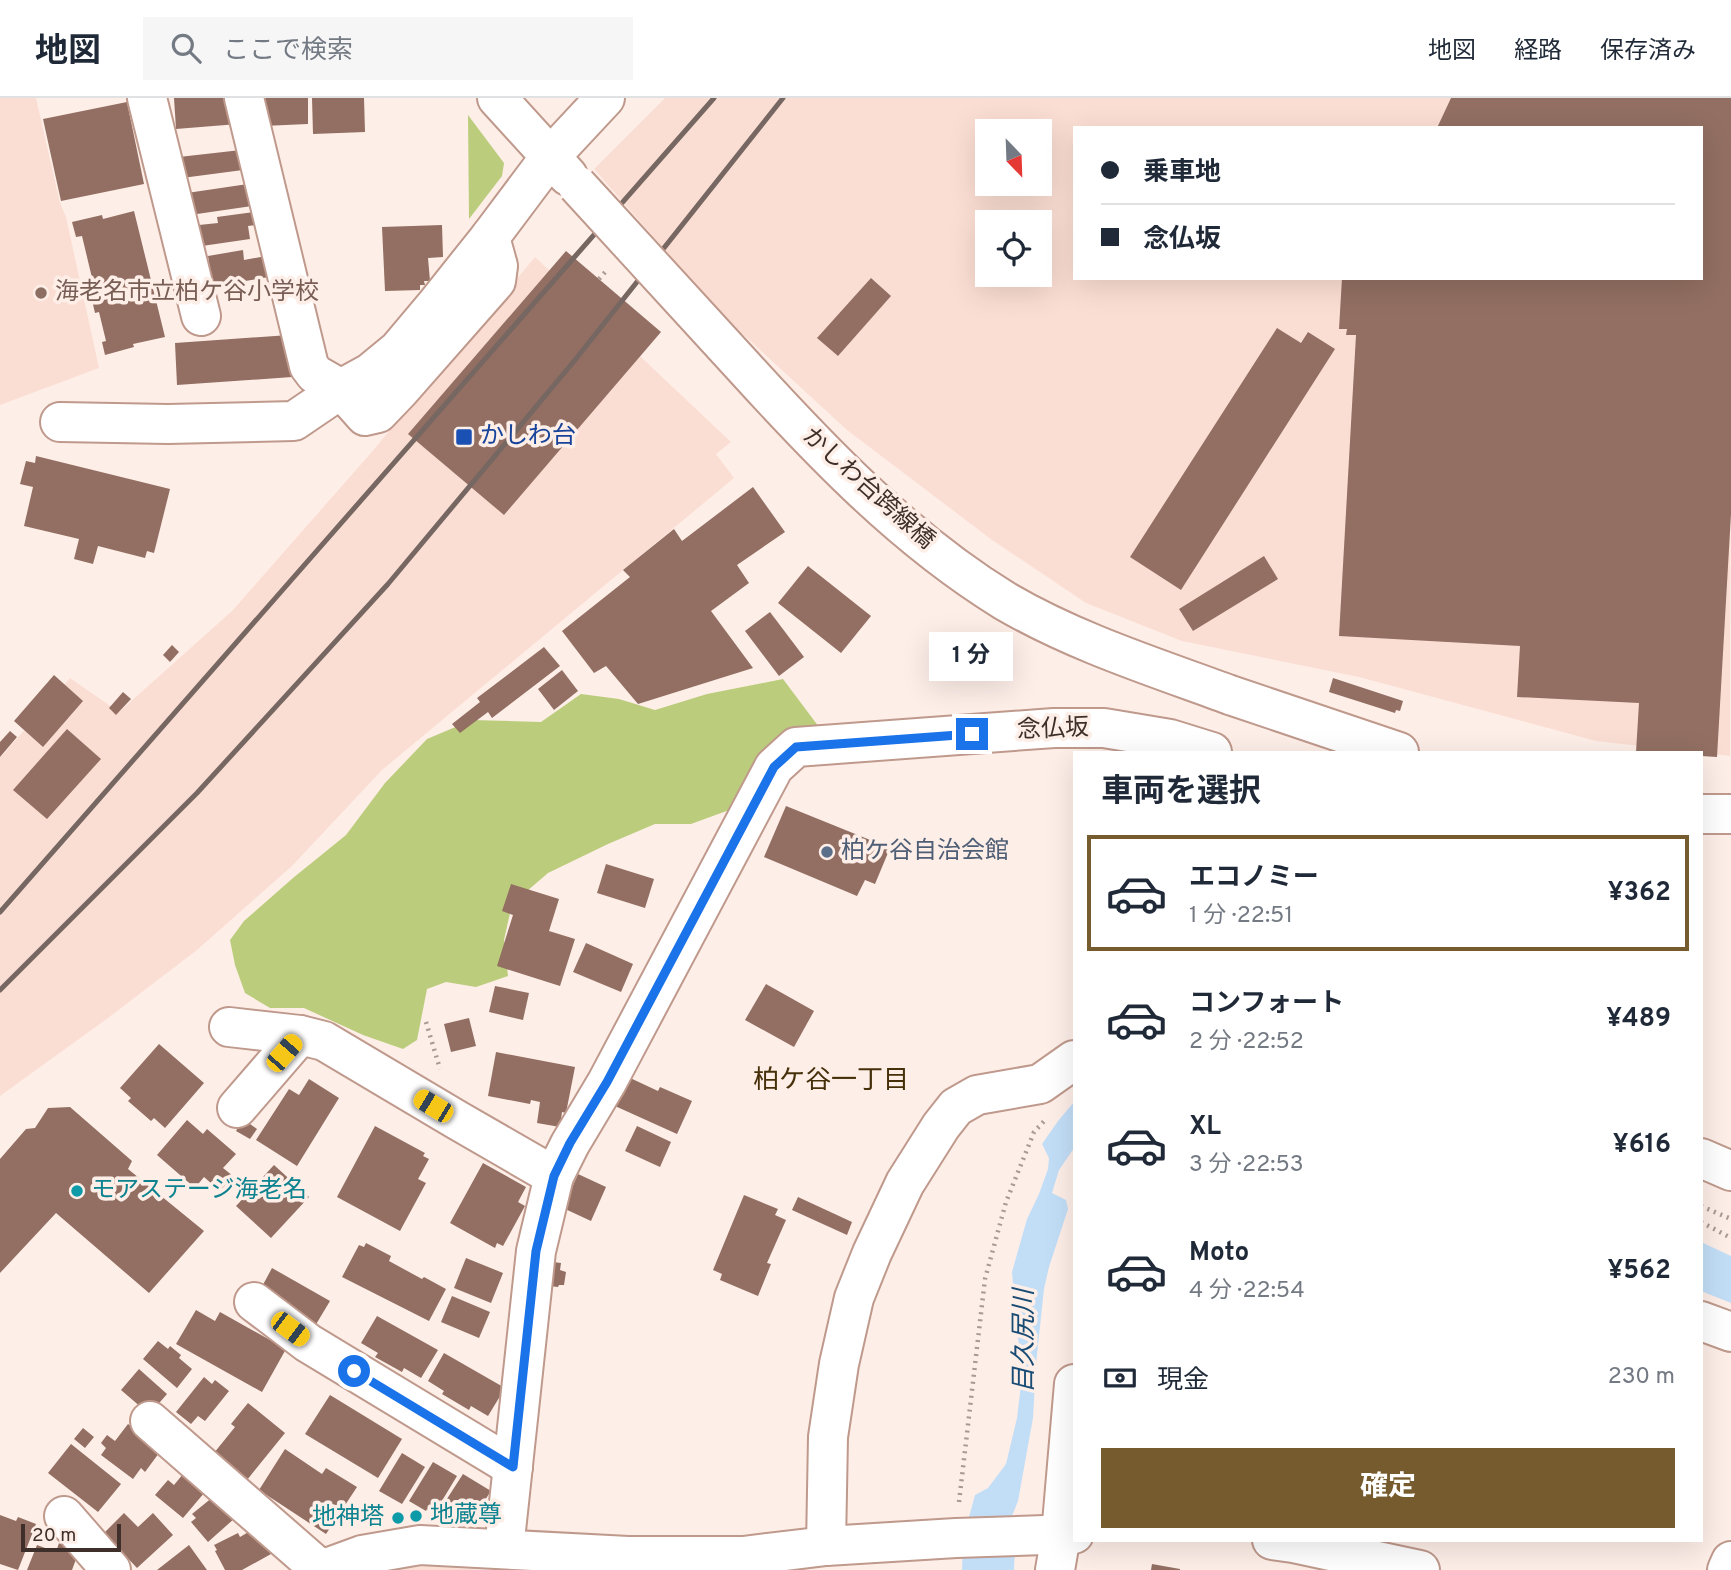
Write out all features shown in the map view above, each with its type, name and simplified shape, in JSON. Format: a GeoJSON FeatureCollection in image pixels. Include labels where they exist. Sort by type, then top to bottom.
{"type":"FeatureCollection","features":[{"type":"Feature","properties":{"kind":"street"},"geometry":{"type":"LineString","coordinates":[[147,98],[201,316]]}},
{"type":"Feature","properties":{"kind":"street"},"geometry":{"type":"LineString","coordinates":[[244,98],[309,366],[315,374],[341,389]]}},
{"type":"Feature","properties":{"kind":"street","name":"かしわ台跨線橋"},"geometry":{"type":"LineString","coordinates":[[497,98],[808,437],[894,519],[956,568],[1006,601],[1062,631],[1117,654],[1396,751]]}},
{"type":"Feature","properties":{"kind":"street"},"geometry":{"type":"LineString","coordinates":[[60,422],[168,424],[295,421],[341,389],[370,373],[398,350],[490,237],[550,157],[605,98]]}},
{"type":"Feature","properties":{"kind":"street","name":"念仏坂"},"geometry":{"type":"LineString","coordinates":[[554,1176],[570,1143],[607,1082],[774,767],[796,747],[1054,728],[1104,728],[1170,739],[1209,751]]}},
{"type":"Feature","properties":{"kind":"street"},"geometry":{"type":"LineString","coordinates":[[1703,814],[1731,814]]}},
{"type":"Feature","properties":{"kind":"street"},"geometry":{"type":"LineString","coordinates":[[229,1027],[300,1035],[324,1041],[554,1176],[536,1251],[504,1549]]}},
{"type":"Feature","properties":{"kind":"street"},"geometry":{"type":"LineString","coordinates":[[237,1108],[300,1035]]}},
{"type":"Feature","properties":{"kind":"street"},"geometry":{"type":"LineString","coordinates":[[826,1546],[828,1437],[853,1298],[905,1184],[956,1107],[976,1095],[1041,1084],[1073,1060]]}},
{"type":"Feature","properties":{"kind":"street"},"geometry":{"type":"LineString","coordinates":[[1703,1159],[1731,1171]]}},
{"type":"Feature","properties":{"kind":"street"},"geometry":{"type":"LineString","coordinates":[[254,1302],[308,1343],[513,1467]]}},
{"type":"Feature","properties":{"kind":"street"},"geometry":{"type":"LineString","coordinates":[[1703,1322],[1731,1332]]}},
{"type":"Feature","properties":{"kind":"street"},"geometry":{"type":"LineString","coordinates":[[150,1421],[321,1570],[362,1555],[419,1545],[743,1563],[826,1546],[959,1538],[1020,1536],[1064,1546],[1073,1400]]}},
{"type":"Feature","properties":{"kind":"street"},"geometry":{"type":"LineString","coordinates":[[64,1516],[111,1570]]}},
{"type":"Feature","properties":{"kind":"street"},"geometry":{"type":"LineString","coordinates":[[1293,1542],[1420,1570]]}},
{"type":"Feature","properties":{"kind":"street"},"geometry":{"type":"LineString","coordinates":[[1727,1570],[1731,1561]]}},
{"type":"Feature","properties":{"kind":"path"},"geometry":{"type":"LineString","coordinates":[[959,1538],[985,1279],[1006,1202],[1034,1132],[1051,1115]]}},
{"type":"Feature","properties":{"kind":"path"},"geometry":{"type":"LineString","coordinates":[[1703,1207],[1731,1219]]}},
{"type":"Feature","properties":{"kind":"path"},"geometry":{"type":"LineString","coordinates":[[1703,1223],[1731,1238]]}},
{"type":"Feature","properties":{"kind":"shaded area","name":"海老名市立柏ケ谷小学校"},"geometry":{"type":"Polygon","coordinates":[[[0,98],[36,98],[60,203],[66,217],[99,368],[0,405],[0,98]]]}},
{"type":"Feature","properties":{"kind":"shaded area"},"geometry":{"type":"Polygon","coordinates":[[[665,98],[1731,98],[1730,756],[1596,741],[1359,677],[1182,641],[1086,603],[992,540],[847,430],[720,313],[594,169],[665,98]]]}},
{"type":"Feature","properties":{"kind":"shaded area"},"geometry":{"type":"Polygon","coordinates":[[[535,257],[731,442],[716,454],[734,478],[382,770],[292,866],[197,950],[0,1096],[0,758],[70,678],[119,712],[232,611],[370,454],[535,257]]]}},
{"type":"Feature","properties":{"kind":"shaded area"},"geometry":{"type":"Polygon","coordinates":[[[426,1566],[484,1570],[392,1570],[426,1566]]]}},
{"type":"Feature","properties":{"kind":"green space"},"geometry":{"type":"Polygon","coordinates":[[[468,115],[504,163],[502,176],[469,219],[468,115]]]}},
{"type":"Feature","properties":{"kind":"green space"},"geometry":{"type":"Polygon","coordinates":[[[783,679],[822,731],[732,809],[691,824],[655,824],[548,873],[512,904],[504,940],[508,976],[476,987],[446,982],[427,989],[417,1040],[403,1049],[363,1035],[304,1008],[270,1008],[245,993],[230,940],[244,921],[346,835],[385,783],[427,739],[472,720],[541,722],[581,694],[619,699],[655,710],[707,694],[783,679]]]}},
{"type":"Feature","properties":{"kind":"water","name":"目久尻川"},"geometry":{"type":"Polygon","coordinates":[[[1073,1103],[1073,1149],[1059,1170],[1052,1193],[1066,1200],[1068,1209],[1044,1289],[1033,1418],[1018,1501],[1012,1516],[969,1517],[975,1495],[988,1488],[1006,1464],[1017,1418],[1021,1354],[1012,1272],[1027,1219],[1048,1169],[1049,1158],[1042,1144],[1073,1103]]]}},
{"type":"Feature","properties":{"kind":"water"},"geometry":{"type":"Polygon","coordinates":[[[1703,1243],[1731,1256],[1731,1303],[1703,1292],[1703,1243]]]}},
{"type":"Feature","properties":{"kind":"water"},"geometry":{"type":"Polygon","coordinates":[[[963,1545],[1015,1545],[1014,1570],[962,1570],[963,1545]]]}},
{"type":"Feature","properties":{"kind":"building"},"geometry":{"type":"Polygon","coordinates":[[[174,98],[235,98],[238,124],[176,129],[174,98]]]}},
{"type":"Feature","properties":{"kind":"building"},"geometry":{"type":"Polygon","coordinates":[[[263,98],[308,98],[308,124],[263,126],[263,98]]]}},
{"type":"Feature","properties":{"kind":"building"},"geometry":{"type":"Polygon","coordinates":[[[312,98],[364,98],[365,132],[313,134],[312,98]]]}},
{"type":"Feature","properties":{"kind":"building"},"geometry":{"type":"Polygon","coordinates":[[[1451,98],[1731,98],[1731,514],[1717,757],[1703,756],[1703,751],[1636,751],[1639,703],[1517,697],[1520,646],[1339,636],[1356,335],[1346,335],[1347,329],[1339,329],[1342,280],[1703,280],[1703,126],[1438,126],[1451,98]]]}},
{"type":"Feature","properties":{"kind":"building"},"geometry":{"type":"Polygon","coordinates":[[[127,102],[144,184],[61,201],[43,119],[127,102]]]}},
{"type":"Feature","properties":{"kind":"building"},"geometry":{"type":"Polygon","coordinates":[[[241,150],[243,170],[182,178],[179,157],[241,150]]]}},
{"type":"Feature","properties":{"kind":"building"},"geometry":{"type":"Polygon","coordinates":[[[248,184],[252,206],[190,215],[187,193],[248,184]]]}},
{"type":"Feature","properties":{"kind":"building"},"geometry":{"type":"Polygon","coordinates":[[[134,211],[165,337],[133,344],[134,347],[105,355],[102,342],[106,341],[99,312],[95,313],[88,283],[93,282],[82,236],[76,237],[72,222],[102,215],[103,219],[134,211]]]}},
{"type":"Feature","properties":{"kind":"building"},"geometry":{"type":"Polygon","coordinates":[[[254,212],[256,225],[248,226],[250,239],[202,246],[199,225],[218,223],[217,217],[254,212]]]}},
{"type":"Feature","properties":{"kind":"building"},"geometry":{"type":"Polygon","coordinates":[[[442,225],[443,257],[428,258],[430,281],[424,281],[425,285],[420,285],[420,290],[385,291],[382,227],[442,225]]]}},
{"type":"Feature","properties":{"kind":"building"},"geometry":{"type":"Polygon","coordinates":[[[243,250],[244,260],[266,256],[269,277],[208,287],[208,256],[243,250]]]}},
{"type":"Feature","properties":{"kind":"building"},"geometry":{"type":"Polygon","coordinates":[[[566,251],[661,332],[504,515],[408,434],[566,251]]]}},
{"type":"Feature","properties":{"kind":"building"},"geometry":{"type":"Polygon","coordinates":[[[871,278],[891,296],[838,356],[817,338],[871,278]]]}},
{"type":"Feature","properties":{"kind":"building"},"geometry":{"type":"Polygon","coordinates":[[[1277,328],[1301,343],[1308,332],[1335,349],[1181,590],[1130,557],[1277,328]]]}},
{"type":"Feature","properties":{"kind":"building"},"geometry":{"type":"Polygon","coordinates":[[[289,335],[292,377],[177,385],[175,343],[289,335]]]}},
{"type":"Feature","properties":{"kind":"building"},"geometry":{"type":"Polygon","coordinates":[[[36,456],[170,489],[154,553],[147,551],[145,558],[98,546],[93,564],[74,559],[79,539],[24,526],[33,487],[20,484],[26,461],[35,463],[36,456]]]}},
{"type":"Feature","properties":{"kind":"building"},"geometry":{"type":"Polygon","coordinates":[[[753,487],[785,532],[737,565],[749,583],[711,611],[753,668],[638,704],[606,666],[594,673],[562,631],[630,577],[623,570],[674,529],[682,541],[753,487]]]}},
{"type":"Feature","properties":{"kind":"building"},"geometry":{"type":"Polygon","coordinates":[[[1264,556],[1278,579],[1193,631],[1179,609],[1264,556]]]}},
{"type":"Feature","properties":{"kind":"building"},"geometry":{"type":"Polygon","coordinates":[[[808,566],[871,616],[841,653],[778,603],[808,566]]]}},
{"type":"Feature","properties":{"kind":"building"},"geometry":{"type":"Polygon","coordinates":[[[770,612],[804,657],[779,676],[745,631],[770,612]]]}},
{"type":"Feature","properties":{"kind":"building"},"geometry":{"type":"Polygon","coordinates":[[[172,645],[179,652],[170,662],[163,655],[172,645]]]}},
{"type":"Feature","properties":{"kind":"building"},"geometry":{"type":"Polygon","coordinates":[[[544,647],[560,666],[492,718],[488,712],[460,733],[452,724],[480,702],[477,698],[544,647]]]}},
{"type":"Feature","properties":{"kind":"building"},"geometry":{"type":"Polygon","coordinates":[[[562,670],[578,691],[554,710],[538,689],[562,670]]]}},
{"type":"Feature","properties":{"kind":"building"},"geometry":{"type":"Polygon","coordinates":[[[54,675],[83,701],[43,747],[14,721],[54,675]]]}},
{"type":"Feature","properties":{"kind":"building"},"geometry":{"type":"Polygon","coordinates":[[[1333,678],[1403,701],[1400,711],[1396,710],[1395,713],[1329,692],[1333,678]]]}},
{"type":"Feature","properties":{"kind":"building"},"geometry":{"type":"Polygon","coordinates":[[[123,692],[131,699],[116,715],[109,708],[123,692]]]}},
{"type":"Feature","properties":{"kind":"building"},"geometry":{"type":"Polygon","coordinates":[[[67,729],[101,759],[47,819],[13,790],[67,729]]]}},
{"type":"Feature","properties":{"kind":"building"},"geometry":{"type":"Polygon","coordinates":[[[10,731],[17,737],[0,757],[0,742],[10,731]]]}},
{"type":"Feature","properties":{"kind":"building","name":"柏ケ谷自治会館"},"geometry":{"type":"Polygon","coordinates":[[[786,806],[890,848],[875,884],[865,880],[857,896],[764,857],[786,806]]]}},
{"type":"Feature","properties":{"kind":"building"},"geometry":{"type":"Polygon","coordinates":[[[606,864],[654,879],[645,908],[597,893],[606,864]]]}},
{"type":"Feature","properties":{"kind":"building"},"geometry":{"type":"Polygon","coordinates":[[[511,884],[559,899],[549,931],[575,939],[560,986],[497,966],[513,915],[502,911],[511,884]]]}},
{"type":"Feature","properties":{"kind":"building"},"geometry":{"type":"Polygon","coordinates":[[[586,943],[633,964],[621,992],[573,972],[586,943]]]}},
{"type":"Feature","properties":{"kind":"building"},"geometry":{"type":"Polygon","coordinates":[[[766,984],[814,1011],[794,1047],[745,1020],[766,984]]]}},
{"type":"Feature","properties":{"kind":"building"},"geometry":{"type":"Polygon","coordinates":[[[495,986],[529,993],[523,1020],[489,1012],[495,986]]]}},
{"type":"Feature","properties":{"kind":"building"},"geometry":{"type":"Polygon","coordinates":[[[469,1018],[476,1046],[451,1052],[444,1024],[469,1018]]]}},
{"type":"Feature","properties":{"kind":"building"},"geometry":{"type":"Polygon","coordinates":[[[159,1044],[204,1083],[165,1128],[154,1118],[151,1121],[128,1101],[131,1098],[120,1088],[159,1044]]]}},
{"type":"Feature","properties":{"kind":"building"},"geometry":{"type":"Polygon","coordinates":[[[496,1052],[575,1067],[566,1113],[562,1112],[560,1127],[537,1123],[540,1102],[531,1100],[530,1104],[488,1096],[496,1052]]]}},
{"type":"Feature","properties":{"kind":"building"},"geometry":{"type":"Polygon","coordinates":[[[628,1077],[658,1091],[660,1087],[692,1101],[677,1134],[615,1106],[628,1077]]]}},
{"type":"Feature","properties":{"kind":"building"},"geometry":{"type":"Polygon","coordinates":[[[309,1079],[339,1098],[297,1166],[256,1140],[289,1089],[299,1095],[309,1079]]]}},
{"type":"Feature","properties":{"kind":"building","name":"モアステージ海老名"},"geometry":{"type":"Polygon","coordinates":[[[70,1107],[132,1161],[128,1169],[204,1231],[149,1293],[56,1213],[0,1273],[0,1159],[26,1129],[35,1128],[48,1108],[70,1107]]]}},
{"type":"Feature","properties":{"kind":"building"},"geometry":{"type":"Polygon","coordinates":[[[243,1119],[257,1129],[250,1139],[236,1131],[243,1119]]]}},
{"type":"Feature","properties":{"kind":"building"},"geometry":{"type":"Polygon","coordinates":[[[187,1120],[203,1134],[207,1129],[236,1154],[223,1168],[233,1176],[220,1191],[204,1177],[195,1188],[157,1155],[187,1120]]]}},
{"type":"Feature","properties":{"kind":"building"},"geometry":{"type":"Polygon","coordinates":[[[375,1126],[425,1153],[423,1156],[429,1159],[418,1179],[426,1183],[400,1231],[337,1197],[375,1126]]]}},
{"type":"Feature","properties":{"kind":"building"},"geometry":{"type":"Polygon","coordinates":[[[637,1126],[671,1142],[660,1167],[625,1151],[637,1126]]]}},
{"type":"Feature","properties":{"kind":"building"},"geometry":{"type":"Polygon","coordinates":[[[483,1163],[526,1187],[518,1202],[525,1206],[503,1246],[497,1243],[495,1248],[450,1223],[483,1163]]]}},
{"type":"Feature","properties":{"kind":"building"},"geometry":{"type":"Polygon","coordinates":[[[274,1165],[309,1197],[271,1238],[236,1206],[274,1165]]]}},
{"type":"Feature","properties":{"kind":"building"},"geometry":{"type":"Polygon","coordinates":[[[578,1174],[606,1187],[591,1221],[563,1208],[578,1174]]]}},
{"type":"Feature","properties":{"kind":"building"},"geometry":{"type":"Polygon","coordinates":[[[744,1195],[778,1209],[775,1215],[786,1220],[767,1263],[771,1264],[758,1296],[720,1280],[722,1274],[713,1270],[744,1195]]]}},
{"type":"Feature","properties":{"kind":"building"},"geometry":{"type":"Polygon","coordinates":[[[798,1197],[852,1222],[847,1235],[792,1210],[798,1197]]]}},
{"type":"Feature","properties":{"kind":"building"},"geometry":{"type":"Polygon","coordinates":[[[366,1243],[391,1256],[389,1261],[446,1289],[429,1321],[342,1277],[359,1245],[364,1247],[366,1243]]]}},
{"type":"Feature","properties":{"kind":"building"},"geometry":{"type":"Polygon","coordinates":[[[466,1258],[503,1273],[491,1303],[454,1288],[466,1258]]]}},
{"type":"Feature","properties":{"kind":"building"},"geometry":{"type":"Polygon","coordinates":[[[553,1262],[561,1263],[560,1270],[566,1272],[564,1285],[558,1287],[549,1286],[553,1262]]]}},
{"type":"Feature","properties":{"kind":"building"},"geometry":{"type":"Polygon","coordinates":[[[272,1268],[330,1301],[315,1326],[258,1294],[272,1268]]]}},
{"type":"Feature","properties":{"kind":"building"},"geometry":{"type":"Polygon","coordinates":[[[452,1296],[490,1312],[479,1338],[441,1322],[452,1296]]]}},
{"type":"Feature","properties":{"kind":"building"},"geometry":{"type":"Polygon","coordinates":[[[196,1310],[215,1321],[220,1312],[286,1349],[262,1392],[176,1344],[196,1310]]]}},
{"type":"Feature","properties":{"kind":"building"},"geometry":{"type":"Polygon","coordinates":[[[377,1316],[438,1350],[421,1378],[404,1368],[402,1372],[375,1357],[378,1353],[361,1343],[377,1316]]]}},
{"type":"Feature","properties":{"kind":"building"},"geometry":{"type":"Polygon","coordinates":[[[158,1341],[181,1355],[179,1358],[192,1369],[177,1388],[143,1359],[158,1341]]]}},
{"type":"Feature","properties":{"kind":"building"},"geometry":{"type":"Polygon","coordinates":[[[444,1353],[505,1388],[488,1416],[471,1406],[469,1410],[442,1394],[444,1391],[428,1381],[444,1353]]]}},
{"type":"Feature","properties":{"kind":"building"},"geometry":{"type":"Polygon","coordinates":[[[139,1369],[167,1394],[154,1409],[147,1402],[142,1408],[121,1390],[139,1369]]]}},
{"type":"Feature","properties":{"kind":"building"},"geometry":{"type":"Polygon","coordinates":[[[204,1377],[212,1384],[215,1380],[229,1391],[205,1421],[198,1416],[191,1424],[176,1412],[204,1377]]]}},
{"type":"Feature","properties":{"kind":"building"},"geometry":{"type":"Polygon","coordinates":[[[330,1395],[402,1439],[378,1478],[305,1434],[330,1395]]]}},
{"type":"Feature","properties":{"kind":"building"},"geometry":{"type":"Polygon","coordinates":[[[248,1403],[285,1433],[247,1480],[214,1453],[235,1427],[231,1424],[248,1403]]]}},
{"type":"Feature","properties":{"kind":"building"},"geometry":{"type":"Polygon","coordinates":[[[128,1424],[162,1449],[145,1472],[141,1468],[133,1479],[101,1455],[106,1448],[101,1443],[107,1435],[115,1441],[128,1424]]]}},
{"type":"Feature","properties":{"kind":"building"},"geometry":{"type":"Polygon","coordinates":[[[83,1428],[94,1437],[85,1448],[74,1439],[83,1428]]]}},
{"type":"Feature","properties":{"kind":"building"},"geometry":{"type":"Polygon","coordinates":[[[71,1444],[121,1484],[98,1512],[48,1473],[71,1444]]]}},
{"type":"Feature","properties":{"kind":"building"},"geometry":{"type":"Polygon","coordinates":[[[285,1449],[322,1474],[326,1468],[357,1487],[326,1534],[259,1490],[285,1449]]]}},
{"type":"Feature","properties":{"kind":"building"},"geometry":{"type":"Polygon","coordinates":[[[402,1453],[425,1467],[402,1504],[379,1491],[402,1453]]]}},
{"type":"Feature","properties":{"kind":"building"},"geometry":{"type":"Polygon","coordinates":[[[433,1462],[457,1476],[434,1514],[409,1501],[433,1462]]]}},
{"type":"Feature","properties":{"kind":"building"},"geometry":{"type":"Polygon","coordinates":[[[188,1468],[210,1486],[183,1518],[155,1495],[168,1480],[174,1485],[188,1468]]]}},
{"type":"Feature","properties":{"kind":"building"},"geometry":{"type":"Polygon","coordinates":[[[463,1474],[491,1491],[485,1500],[488,1502],[485,1509],[487,1511],[483,1517],[474,1512],[470,1517],[463,1513],[461,1517],[443,1505],[463,1474]]]}},
{"type":"Feature","properties":{"kind":"building"},"geometry":{"type":"Polygon","coordinates":[[[213,1497],[235,1518],[208,1542],[191,1522],[196,1518],[192,1514],[213,1497]]]}},
{"type":"Feature","properties":{"kind":"building"},"geometry":{"type":"Polygon","coordinates":[[[124,1513],[138,1527],[153,1513],[173,1535],[137,1568],[104,1533],[124,1513]]]}},
{"type":"Feature","properties":{"kind":"building"},"geometry":{"type":"Polygon","coordinates":[[[0,1515],[16,1521],[18,1517],[36,1524],[18,1570],[0,1564],[0,1515]]]}},
{"type":"Feature","properties":{"kind":"building"},"geometry":{"type":"Polygon","coordinates":[[[257,1527],[271,1554],[242,1570],[225,1570],[214,1545],[238,1533],[240,1537],[257,1527]]]}},
{"type":"Feature","properties":{"kind":"building"},"geometry":{"type":"Polygon","coordinates":[[[59,1543],[79,1551],[72,1570],[27,1570],[37,1545],[56,1552],[59,1543]]]}},
{"type":"Feature","properties":{"kind":"building"},"geometry":{"type":"Polygon","coordinates":[[[189,1545],[207,1570],[157,1570],[189,1545]]]}},
{"type":"Feature","properties":{"kind":"building"},"geometry":{"type":"Polygon","coordinates":[[[1152,1564],[1180,1569],[1180,1570],[1151,1570],[1152,1564]]]}},
{"type":"Feature","properties":{"kind":"railway"},"geometry":{"type":"LineString","coordinates":[[0,912],[714,98]]}},
{"type":"Feature","properties":{"kind":"railway"},"geometry":{"type":"LineString","coordinates":[[0,990],[197,793],[388,584],[575,360],[783,98]]}},
{"type":"Feature","properties":{"kind":"place","name":"海老名市立柏ケ谷小学校"},"geometry":{"type":"Point","coordinates":[41,293]}},
{"type":"Feature","properties":{"kind":"place","name":"かしわ台"},"geometry":{"type":"Point","coordinates":[464,437]}},
{"type":"Feature","properties":{"kind":"place","name":"柏ケ谷自治会館"},"geometry":{"type":"Point","coordinates":[827,852]}},
{"type":"Feature","properties":{"kind":"place","name":"モアステージ海老名"},"geometry":{"type":"Point","coordinates":[77,1191]}},
{"type":"Feature","properties":{"kind":"place","name":"地蔵尊"},"geometry":{"type":"Point","coordinates":[416,1516]}},
{"type":"Feature","properties":{"kind":"place","name":"地神塔"},"geometry":{"type":"Point","coordinates":[398,1518]}},
{"type":"Feature","properties":{"kind":"district","name":"柏ケ谷一丁目"},"geometry":{"type":"Point","coordinates":[831,1081]}},
{"type":"Feature","properties":{"kind":"route"},"geometry":{"type":"LineString","coordinates":[[354,1371],[513,1467],[536,1251],[554,1176],[570,1143],[607,1082],[774,767],[796,747],[972,734]]}}]}
